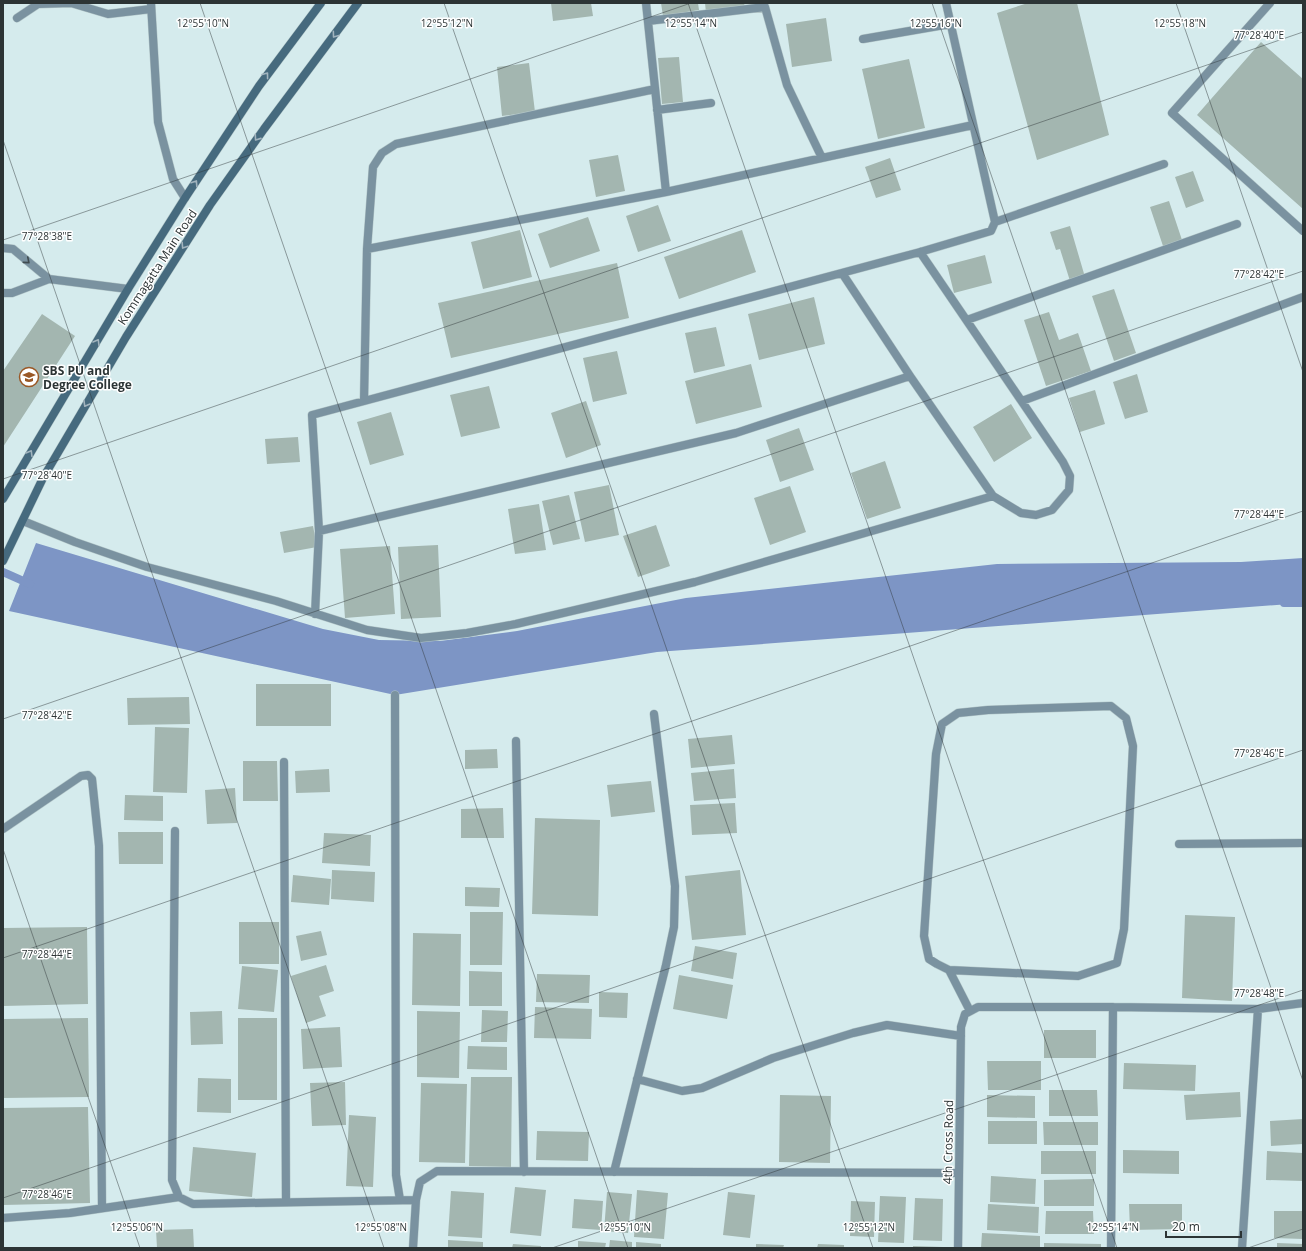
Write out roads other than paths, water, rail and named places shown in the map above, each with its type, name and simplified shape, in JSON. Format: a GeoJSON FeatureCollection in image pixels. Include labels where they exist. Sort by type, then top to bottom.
{"type":"FeatureCollection","features":[{"type":"Feature","properties":{"kind":"main road","name":"Kommagatta Main Road"},"geometry":{"type":"LineString","coordinates":[[3,499],[128,289],[185,198],[259,86],[321,3]]}},
{"type":"Feature","properties":{"kind":"main road","name":"Kommagatta Main Road"},"geometry":{"type":"LineString","coordinates":[[3,561],[43,478],[126,337],[210,205],[264,129],[358,3]]}},
{"type":"Feature","properties":{"kind":"street"},"geometry":{"type":"LineString","coordinates":[[17,18],[38,4],[70,3],[108,14],[151,6],[158,122],[174,179],[185,198]]}},
{"type":"Feature","properties":{"kind":"street"},"geometry":{"type":"LineString","coordinates":[[646,3],[666,192]]}},
{"type":"Feature","properties":{"kind":"street"},"geometry":{"type":"LineString","coordinates":[[315,614],[319,532],[312,415],[920,252],[991,231],[995,222],[946,3]]}},
{"type":"Feature","properties":{"kind":"street"},"geometry":{"type":"LineString","coordinates":[[1270,3],[1172,113],[1303,231]]}},
{"type":"Feature","properties":{"kind":"street"},"geometry":{"type":"LineString","coordinates":[[648,21],[765,7],[786,85],[822,158]]}},
{"type":"Feature","properties":{"kind":"street"},"geometry":{"type":"LineString","coordinates":[[864,39],[950,24]]}},
{"type":"Feature","properties":{"kind":"street"},"geometry":{"type":"LineString","coordinates":[[364,401],[367,249],[373,167],[382,153],[396,144],[656,89]]}},
{"type":"Feature","properties":{"kind":"street"},"geometry":{"type":"LineString","coordinates":[[657,110],[711,103]]}},
{"type":"Feature","properties":{"kind":"street"},"geometry":{"type":"LineString","coordinates":[[367,249],[666,192],[973,125]]}},
{"type":"Feature","properties":{"kind":"street"},"geometry":{"type":"LineString","coordinates":[[995,222],[1164,164]]}},
{"type":"Feature","properties":{"kind":"street"},"geometry":{"type":"LineString","coordinates":[[967,320],[1237,224]]}},
{"type":"Feature","properties":{"kind":"street"},"geometry":{"type":"LineString","coordinates":[[3,248],[13,249],[48,279]]}},
{"type":"Feature","properties":{"kind":"street"},"geometry":{"type":"LineString","coordinates":[[842,273],[910,376],[993,496],[1021,513],[1036,515],[1052,510],[1069,490],[1070,476],[1063,462],[920,252]]}},
{"type":"Feature","properties":{"kind":"street"},"geometry":{"type":"LineString","coordinates":[[3,292],[12,293],[48,279],[128,289]]}},
{"type":"Feature","properties":{"kind":"street"},"geometry":{"type":"LineString","coordinates":[[1022,401],[1303,297]]}},
{"type":"Feature","properties":{"kind":"street"},"geometry":{"type":"LineString","coordinates":[[319,532],[736,433],[910,376]]}},
{"type":"Feature","properties":{"kind":"street"},"geometry":{"type":"LineString","coordinates":[[23,521],[75,542],[147,567],[276,601],[367,630],[421,638],[467,633],[516,624],[695,582],[993,496]]}},
{"type":"Feature","properties":{"kind":"street"},"geometry":{"type":"LineString","coordinates":[[395,695],[396,1175],[400,1200]]}},
{"type":"Feature","properties":{"kind":"street"},"geometry":{"type":"LineString","coordinates":[[949,970],[1078,976],[1116,963],[1124,929],[1133,746],[1126,718],[1111,706],[988,710],[958,713],[942,724],[936,754],[924,936],[929,959],[949,970],[970,1011],[978,1007],[1258,1009],[1303,1003]]}},
{"type":"Feature","properties":{"kind":"street"},"geometry":{"type":"LineString","coordinates":[[614,1172],[666,965],[674,927],[675,886],[654,714]]}},
{"type":"Feature","properties":{"kind":"street"},"geometry":{"type":"LineString","coordinates":[[516,741],[524,1172]]}},
{"type":"Feature","properties":{"kind":"street"},"geometry":{"type":"LineString","coordinates":[[284,762],[286,1202]]}},
{"type":"Feature","properties":{"kind":"street"},"geometry":{"type":"LineString","coordinates":[[3,829],[81,776],[88,775],[92,779],[99,846],[102,1208]]}},
{"type":"Feature","properties":{"kind":"street"},"geometry":{"type":"LineString","coordinates":[[175,831],[172,1180],[179,1197]]}},
{"type":"Feature","properties":{"kind":"street"},"geometry":{"type":"LineString","coordinates":[[1179,844],[1303,843]]}},
{"type":"Feature","properties":{"kind":"street"},"geometry":{"type":"LineString","coordinates":[[1111,1248],[1113,1007]]}},
{"type":"Feature","properties":{"kind":"street"},"geometry":{"type":"LineString","coordinates":[[1242,1248],[1258,1009]]}},
{"type":"Feature","properties":{"kind":"street","name":"4th Cross Road"},"geometry":{"type":"LineString","coordinates":[[958,1248],[961,1027],[965,1014],[970,1011]]}},
{"type":"Feature","properties":{"kind":"street"},"geometry":{"type":"LineString","coordinates":[[637,1079],[682,1091],[702,1088],[773,1058],[853,1033],[887,1025],[961,1036]]}},
{"type":"Feature","properties":{"kind":"street"},"geometry":{"type":"LineString","coordinates":[[413,1248],[416,1200],[420,1182],[437,1172],[959,1173]]}},
{"type":"Feature","properties":{"kind":"street"},"geometry":{"type":"LineString","coordinates":[[3,1218],[70,1213],[179,1197],[193,1204],[416,1200]]}},
{"type":"Feature","properties":{"kind":"water"},"geometry":{"type":"Polygon","coordinates":[[[36,543],[323,629],[379,640],[440,641],[517,631],[686,598],[997,564],[1241,562],[1303,558],[1303,603],[657,652],[395,695],[9,611],[36,543]]]}},
{"type":"Feature","properties":{"kind":"waterway"},"geometry":{"type":"LineString","coordinates":[[3,572],[30,584]]}},
{"type":"Feature","properties":{"kind":"waterway"},"geometry":{"type":"LineString","coordinates":[[1284,603],[1303,603]]}},
{"type":"Feature","properties":{"kind":"place","name":"SBS PU and Degree College"},"geometry":{"type":"Point","coordinates":[29,377]}}]}
